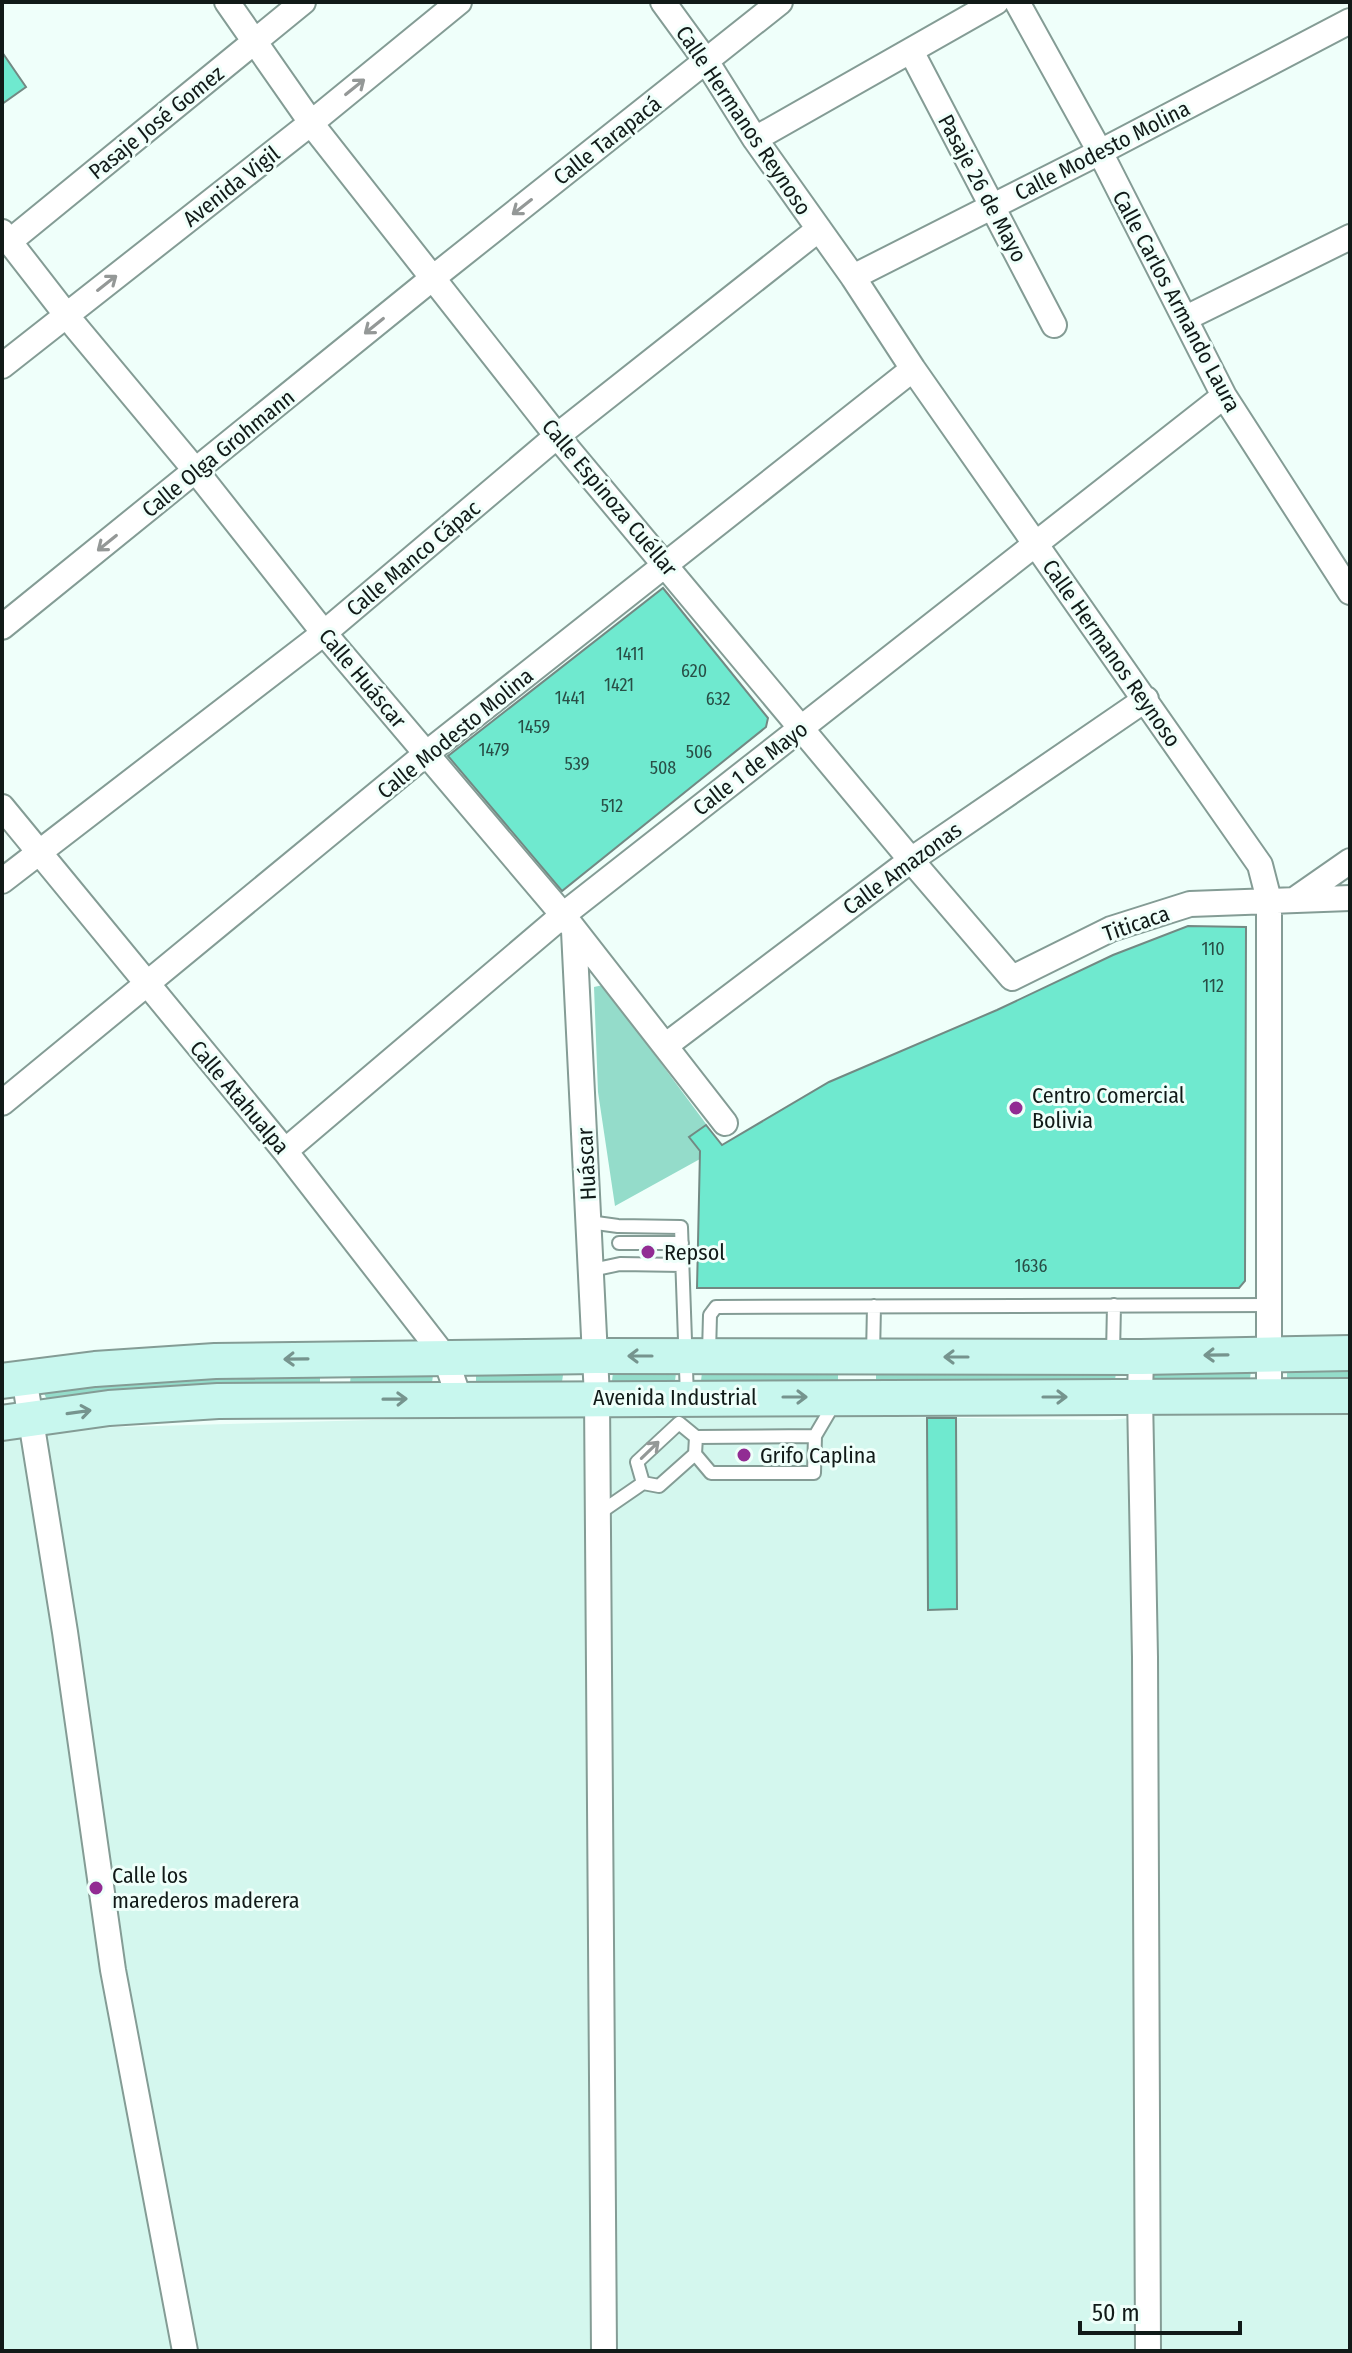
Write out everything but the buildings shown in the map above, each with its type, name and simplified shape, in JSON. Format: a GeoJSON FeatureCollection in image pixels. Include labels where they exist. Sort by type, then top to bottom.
{"type":"FeatureCollection","features":[{"type":"Feature","properties":{"kind":"main road","name":"Avenida Industrial"},"geometry":{"type":"LineString","coordinates":[[13,1379],[165,1363],[338,1359],[1127,1357],[1350,1353]]}},
{"type":"Feature","properties":{"kind":"main road"},"geometry":{"type":"LineString","coordinates":[[846,1397],[864,1356]]}},
{"type":"Feature","properties":{"kind":"main road"},"geometry":{"type":"LineString","coordinates":[[338,1359],[338,1400]]}},
{"type":"Feature","properties":{"kind":"main road","name":"Avenida Industrial"},"geometry":{"type":"LineString","coordinates":[[15,1421],[178,1402],[597,1397],[1350,1396]]}},
{"type":"Feature","properties":{"kind":"street","name":"Calle Espinoza Cuéllar"},"geometry":{"type":"LineString","coordinates":[[227,2],[311,123],[557,436],[1012,978]]}},
{"type":"Feature","properties":{"kind":"street","name":"Pasaje José Gomez"},"geometry":{"type":"LineString","coordinates":[[5,237],[303,2]]}},
{"type":"Feature","properties":{"kind":"street","name":"Avenida Vigil"},"geometry":{"type":"LineString","coordinates":[[2,366],[311,123],[459,2]]}},
{"type":"Feature","properties":{"kind":"street","name":"Calle Hermanos Reynoso"},"geometry":{"type":"LineString","coordinates":[[663,2],[913,369],[1260,865],[1269,900],[1269,1396]]}},
{"type":"Feature","properties":{"kind":"street","name":"Calle Tarapacá"},"geometry":{"type":"LineString","coordinates":[[434,277],[780,2]]}},
{"type":"Feature","properties":{"kind":"street"},"geometry":{"type":"LineString","coordinates":[[755,139],[996,2]]}},
{"type":"Feature","properties":{"kind":"street","name":"Calle Carlos Armando Laura"},"geometry":{"type":"LineString","coordinates":[[1017,2],[1100,152],[1224,396],[1342,560],[1350,592]]}},
{"type":"Feature","properties":{"kind":"street","name":"Calle Modesto Molina"},"geometry":{"type":"LineString","coordinates":[[853,277],[1350,21]]}},
{"type":"Feature","properties":{"kind":"street","name":"Pasaje 26 de Mayo"},"geometry":{"type":"LineString","coordinates":[[911,51],[1054,325]]}},
{"type":"Feature","properties":{"kind":"street","name":"Calle Manco Cápac"},"geometry":{"type":"LineString","coordinates":[[2,881],[324,633],[557,436],[819,229]]}},
{"type":"Feature","properties":{"kind":"street","name":"Calle Huáscar"},"geometry":{"type":"LineString","coordinates":[[5,237],[324,633],[568,923],[725,1123]]}},
{"type":"Feature","properties":{"kind":"street"},"geometry":{"type":"LineString","coordinates":[[1186,318],[1350,237]]}},
{"type":"Feature","properties":{"kind":"street","name":"Calle Olga Grohmann"},"geometry":{"type":"LineString","coordinates":[[2,627],[434,277]]}},
{"type":"Feature","properties":{"kind":"street","name":"Calle Modesto Molina"},"geometry":{"type":"LineString","coordinates":[[2,1103],[427,753],[913,369]]}},
{"type":"Feature","properties":{"kind":"street","name":"Calle 1 de Mayo"},"geometry":{"type":"LineString","coordinates":[[285,1151],[568,923],[802,727],[1224,396]]}},
{"type":"Feature","properties":{"kind":"street","name":"Calle Amazonas"},"geometry":{"type":"LineString","coordinates":[[665,1046],[911,860],[1146,699]]}},
{"type":"Feature","properties":{"kind":"street","name":"Calle Atahualpa"},"geometry":{"type":"LineString","coordinates":[[2,807],[285,1151],[445,1357],[459,1398]]}},
{"type":"Feature","properties":{"kind":"street"},"geometry":{"type":"LineString","coordinates":[[1294,900],[1350,861]]}},
{"type":"Feature","properties":{"kind":"street","name":"Titicaca"},"geometry":{"type":"LineString","coordinates":[[1012,978],[1111,929],[1190,904],[1350,898]]}},
{"type":"Feature","properties":{"kind":"street","name":"Huáscar"},"geometry":{"type":"LineString","coordinates":[[568,923],[596,1356],[604,2351]]}},
{"type":"Feature","properties":{"kind":"street"},"geometry":{"type":"LineString","coordinates":[[1127,1357],[1140,1396],[1145,1657],[1148,2351]]}},
{"type":"Feature","properties":{"kind":"street"},"geometry":{"type":"LineString","coordinates":[[13,1379],[15,1421],[65,1632],[113,1970],[185,2351]]}},
{"type":"Feature","properties":{"kind":"lane"},"geometry":{"type":"LineString","coordinates":[[589,1222],[618,1226],[681,1227],[682,1265],[698,1356]]}},
{"type":"Feature","properties":{"kind":"lane"},"geometry":{"type":"LineString","coordinates":[[618,1226],[620,1264]]}},
{"type":"Feature","properties":{"kind":"lane"},"geometry":{"type":"LineString","coordinates":[[619,1243],[682,1243]]}},
{"type":"Feature","properties":{"kind":"lane"},"geometry":{"type":"LineString","coordinates":[[592,1270],[620,1264],[682,1265]]}},
{"type":"Feature","properties":{"kind":"lane"},"geometry":{"type":"LineString","coordinates":[[1114,1305],[1127,1357]]}},
{"type":"Feature","properties":{"kind":"lane"},"geometry":{"type":"LineString","coordinates":[[687,1397],[710,1315],[716,1307],[1269,1305]]}},
{"type":"Feature","properties":{"kind":"lane"},"geometry":{"type":"LineString","coordinates":[[864,1356],[874,1306]]}},
{"type":"Feature","properties":{"kind":"lane"},"geometry":{"type":"LineString","coordinates":[[696,1437],[695,1454],[711,1473],[814,1473],[815,1436],[846,1397]]}},
{"type":"Feature","properties":{"kind":"lane"},"geometry":{"type":"LineString","coordinates":[[643,1483],[637,1462],[679,1423],[696,1437],[815,1436]]}},
{"type":"Feature","properties":{"kind":"lane"},"geometry":{"type":"LineString","coordinates":[[598,1514],[643,1483],[659,1486],[695,1454]]}},
{"type":"Feature","properties":{"kind":"shaded area"},"geometry":{"type":"Polygon","coordinates":[[[625,1413],[1109,1420],[1162,1415],[1350,1413],[1350,2351],[2,2351],[2,1437],[44,1429],[625,1413]]]}},
{"type":"Feature","properties":{"kind":"green space"},"geometry":{"type":"Polygon","coordinates":[[[603,985],[715,1136],[700,1159],[615,1206],[598,1092],[594,987],[603,985]]]}},
{"type":"Feature","properties":{"kind":"green space"},"geometry":{"type":"Polygon","coordinates":[[[1350,1362],[1350,1383],[1292,1383],[1287,1378],[1287,1369],[1350,1362]]]}},
{"type":"Feature","properties":{"kind":"green space"},"geometry":{"type":"Polygon","coordinates":[[[1151,1365],[1251,1371],[1250,1379],[1244,1385],[1148,1380],[1151,1365]]]}},
{"type":"Feature","properties":{"kind":"green space"},"geometry":{"type":"Polygon","coordinates":[[[669,1366],[676,1373],[675,1381],[669,1387],[617,1386],[612,1381],[613,1372],[669,1366]]]}},
{"type":"Feature","properties":{"kind":"green space"},"geometry":{"type":"Polygon","coordinates":[[[557,1367],[563,1375],[562,1382],[556,1388],[481,1388],[476,1382],[476,1373],[557,1367]]]}},
{"type":"Feature","properties":{"kind":"green space"},"geometry":{"type":"Polygon","coordinates":[[[426,1368],[433,1375],[432,1383],[426,1389],[355,1388],[350,1383],[351,1373],[426,1368]]]}},
{"type":"Feature","properties":{"kind":"green space"},"geometry":{"type":"Polygon","coordinates":[[[147,1371],[320,1377],[320,1384],[47,1400],[43,1391],[147,1371]]]}},
{"type":"Feature","properties":{"kind":"green space"},"geometry":{"type":"Polygon","coordinates":[[[702,1372],[838,1373],[838,1381],[832,1387],[706,1386],[701,1381],[702,1372]]]}},
{"type":"Feature","properties":{"kind":"green space"},"geometry":{"type":"Polygon","coordinates":[[[876,1372],[1116,1373],[1115,1380],[881,1386],[876,1381],[876,1372]]]}},
{"type":"Feature","properties":{"kind":"place","name":"Centro Comercial Bolivia"},"geometry":{"type":"Point","coordinates":[1016,1108]}},
{"type":"Feature","properties":{"kind":"place","name":"Repsol"},"geometry":{"type":"Point","coordinates":[648,1252]}},
{"type":"Feature","properties":{"kind":"place","name":"Grifo Caplina"},"geometry":{"type":"Point","coordinates":[744,1455]}},
{"type":"Feature","properties":{"kind":"place","name":"Calle los marederos maderera"},"geometry":{"type":"Point","coordinates":[96,1888]}}]}
